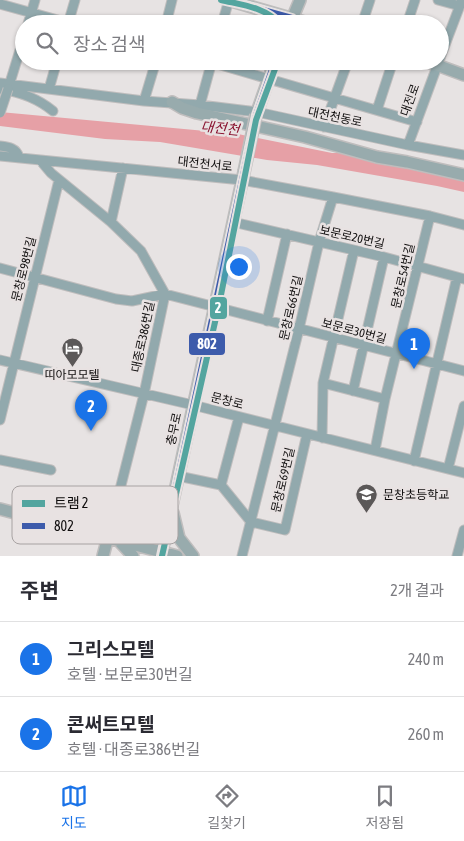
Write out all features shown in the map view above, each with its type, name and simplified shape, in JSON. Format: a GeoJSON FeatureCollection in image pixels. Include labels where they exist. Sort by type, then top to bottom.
{"type":"FeatureCollection","features":[{"type":"Feature","properties":{"kind":"main road"},"geometry":{"type":"LineString","coordinates":[[228,0],[273,15]]}},
{"type":"Feature","properties":{"kind":"main road"},"geometry":{"type":"LineString","coordinates":[[294,15],[300,0]]}},
{"type":"Feature","properties":{"kind":"main road"},"geometry":{"type":"LineString","coordinates":[[449,68],[464,76]]}},
{"type":"Feature","properties":{"kind":"main road","name":"충무로"},"geometry":{"type":"LineString","coordinates":[[176,486],[256,114],[271,70]]}},
{"type":"Feature","properties":{"kind":"main road"},"geometry":{"type":"LineString","coordinates":[[172,102],[197,113],[305,137],[377,157],[464,175]]}},
{"type":"Feature","properties":{"kind":"main road"},"geometry":{"type":"LineString","coordinates":[[431,168],[464,170]]}},
{"type":"Feature","properties":{"kind":"main road"},"geometry":{"type":"LineString","coordinates":[[178,533],[193,556]]}},
{"type":"Feature","properties":{"kind":"main road"},"geometry":{"type":"LineString","coordinates":[[103,556],[110,544]]}},
{"type":"Feature","properties":{"kind":"main road"},"geometry":{"type":"LineString","coordinates":[[120,544],[133,556]]}},
{"type":"Feature","properties":{"kind":"main road"},"geometry":{"type":"LineString","coordinates":[[131,544],[161,554],[177,556]]}},
{"type":"Feature","properties":{"kind":"street"},"geometry":{"type":"LineString","coordinates":[[30,15],[34,0]]}},
{"type":"Feature","properties":{"kind":"street"},"geometry":{"type":"LineString","coordinates":[[72,15],[76,0]]}},
{"type":"Feature","properties":{"kind":"street"},"geometry":{"type":"LineString","coordinates":[[168,15],[172,0]]}},
{"type":"Feature","properties":{"kind":"street"},"geometry":{"type":"LineString","coordinates":[[224,15],[228,0]]}},
{"type":"Feature","properties":{"kind":"street"},"geometry":{"type":"LineString","coordinates":[[365,15],[370,0]]}},
{"type":"Feature","properties":{"kind":"street"},"geometry":{"type":"LineString","coordinates":[[410,15],[416,0]]}},
{"type":"Feature","properties":{"kind":"street"},"geometry":{"type":"LineString","coordinates":[[438,0],[461,3]]}},
{"type":"Feature","properties":{"kind":"street","name":"대전로"},"geometry":{"type":"LineString","coordinates":[[449,35],[461,3]]}},
{"type":"Feature","properties":{"kind":"street"},"geometry":{"type":"LineString","coordinates":[[0,4],[42,15]]}},
{"type":"Feature","properties":{"kind":"street"},"geometry":{"type":"LineString","coordinates":[[0,113],[15,62]]}},
{"type":"Feature","properties":{"kind":"street"},"geometry":{"type":"LineString","coordinates":[[49,89],[54,70]]}},
{"type":"Feature","properties":{"kind":"street"},"geometry":{"type":"LineString","coordinates":[[144,101],[153,70]]}},
{"type":"Feature","properties":{"kind":"street"},"geometry":{"type":"LineString","coordinates":[[200,105],[208,70]]}},
{"type":"Feature","properties":{"kind":"street"},"geometry":{"type":"LineString","coordinates":[[239,70],[416,122]]}},
{"type":"Feature","properties":{"kind":"street"},"geometry":{"type":"LineString","coordinates":[[324,127],[345,70]]}},
{"type":"Feature","properties":{"kind":"street"},"geometry":{"type":"LineString","coordinates":[[377,110],[390,70]]}},
{"type":"Feature","properties":{"kind":"street","name":"대전로"},"geometry":{"type":"LineString","coordinates":[[408,145],[436,70]]}},
{"type":"Feature","properties":{"kind":"street","name":"대전천동로"},"geometry":{"type":"LineString","coordinates":[[0,83],[6,88],[49,89],[144,101],[200,105],[256,114],[464,155]]}},
{"type":"Feature","properties":{"kind":"street"},"geometry":{"type":"LineString","coordinates":[[6,88],[31,96],[43,102],[53,111]]}},
{"type":"Feature","properties":{"kind":"street"},"geometry":{"type":"LineString","coordinates":[[0,146],[11,148],[18,153],[19,157]]}},
{"type":"Feature","properties":{"kind":"street","name":"대전천서로"},"geometry":{"type":"LineString","coordinates":[[0,156],[123,168],[243,176],[464,225]]}},
{"type":"Feature","properties":{"kind":"street","name":"대종로386번길"},"geometry":{"type":"LineString","coordinates":[[40,160],[45,168],[111,222],[141,251],[165,294],[124,486]]}},
{"type":"Feature","properties":{"kind":"street"},"geometry":{"type":"LineString","coordinates":[[111,222],[123,168]]}},
{"type":"Feature","properties":{"kind":"street","name":"문창로98번길"},"geometry":{"type":"LineString","coordinates":[[0,420],[59,180]]}},
{"type":"Feature","properties":{"kind":"street","name":"문창로66번길"},"geometry":{"type":"LineString","coordinates":[[242,556],[299,330],[319,242],[333,197]]}},
{"type":"Feature","properties":{"kind":"street","name":"문창로54번길"},"geometry":{"type":"LineString","coordinates":[[375,450],[385,399],[430,216]]}},
{"type":"Feature","properties":{"kind":"street","name":"보문로20번길"},"geometry":{"type":"LineString","coordinates":[[233,222],[384,257],[461,278]]}},
{"type":"Feature","properties":{"kind":"street"},"geometry":{"type":"LineString","coordinates":[[267,321],[286,234]]}},
{"type":"Feature","properties":{"kind":"street"},"geometry":{"type":"LineString","coordinates":[[322,438],[323,384],[354,250]]}},
{"type":"Feature","properties":{"kind":"street"},"geometry":{"type":"LineString","coordinates":[[353,391],[384,257]]}},
{"type":"Feature","properties":{"kind":"street"},"geometry":{"type":"LineString","coordinates":[[0,268],[116,299],[132,301],[165,294],[214,308]]}},
{"type":"Feature","properties":{"kind":"street"},"geometry":{"type":"LineString","coordinates":[[414,461],[461,278]]}},
{"type":"Feature","properties":{"kind":"street","name":"보문로30번길"},"geometry":{"type":"LineString","coordinates":[[214,308],[464,371]]}},
{"type":"Feature","properties":{"kind":"street","name":"문창로"},"geometry":{"type":"LineString","coordinates":[[0,360],[193,405],[464,473]]}},
{"type":"Feature","properties":{"kind":"street"},"geometry":{"type":"LineString","coordinates":[[323,384],[385,399]]}},
{"type":"Feature","properties":{"kind":"street"},"geometry":{"type":"LineString","coordinates":[[448,469],[464,406]]}},
{"type":"Feature","properties":{"kind":"street"},"geometry":{"type":"LineString","coordinates":[[221,485],[239,417]]}},
{"type":"Feature","properties":{"kind":"street","name":"문창로69번길"},"geometry":{"type":"LineString","coordinates":[[251,522],[284,530],[307,434]]}},
{"type":"Feature","properties":{"kind":"street"},"geometry":{"type":"LineString","coordinates":[[0,460],[51,470]]}},
{"type":"Feature","properties":{"kind":"street"},"geometry":{"type":"LineString","coordinates":[[178,476],[221,485],[251,522]]}},
{"type":"Feature","properties":{"kind":"street"},"geometry":{"type":"LineString","coordinates":[[457,556],[464,530]]}},
{"type":"Feature","properties":{"kind":"shaded area","name":"대전천"},"geometry":{"type":"Polygon","coordinates":[[[0,112],[238,134],[332,153],[342,153],[464,180],[464,192],[317,165],[267,160],[160,142],[105,139],[0,126],[0,112]]]}},
{"type":"Feature","properties":{"kind":"tram line","name":"2"},"geometry":{"type":"LineString","coordinates":[[221,0],[245,5],[269,15]]}},
{"type":"Feature","properties":{"kind":"tram line","name":"2"},"geometry":{"type":"LineString","coordinates":[[178,486],[220,300],[256,120],[275,70]]}},
{"type":"Feature","properties":{"kind":"tram line","name":"2"},"geometry":{"type":"LineString","coordinates":[[162,556],[165,544]]}},
{"type":"Feature","properties":{"kind":"transit line","name":"802"},"geometry":{"type":"LineString","coordinates":[[228,0],[281,15]]}},
{"type":"Feature","properties":{"kind":"transit line","name":"802"},"geometry":{"type":"LineString","coordinates":[[176,486],[256,115],[272,70]]}},
{"type":"Feature","properties":{"kind":"transit line","name":"802"},"geometry":{"type":"LineString","coordinates":[[161,556],[164,544]]}},
{"type":"Feature","properties":{"kind":"place","name":"띠아모모텔"},"geometry":{"type":"Point","coordinates":[72,367]}},
{"type":"Feature","properties":{"kind":"place","name":"그리스모텔"},"geometry":{"type":"Point","coordinates":[414,369]}},
{"type":"Feature","properties":{"kind":"place","name":"콘써트모텔"},"geometry":{"type":"Point","coordinates":[91,431]}},
{"type":"Feature","properties":{"kind":"place","name":"문창초등학교"},"geometry":{"type":"Point","coordinates":[367,514]}}]}
